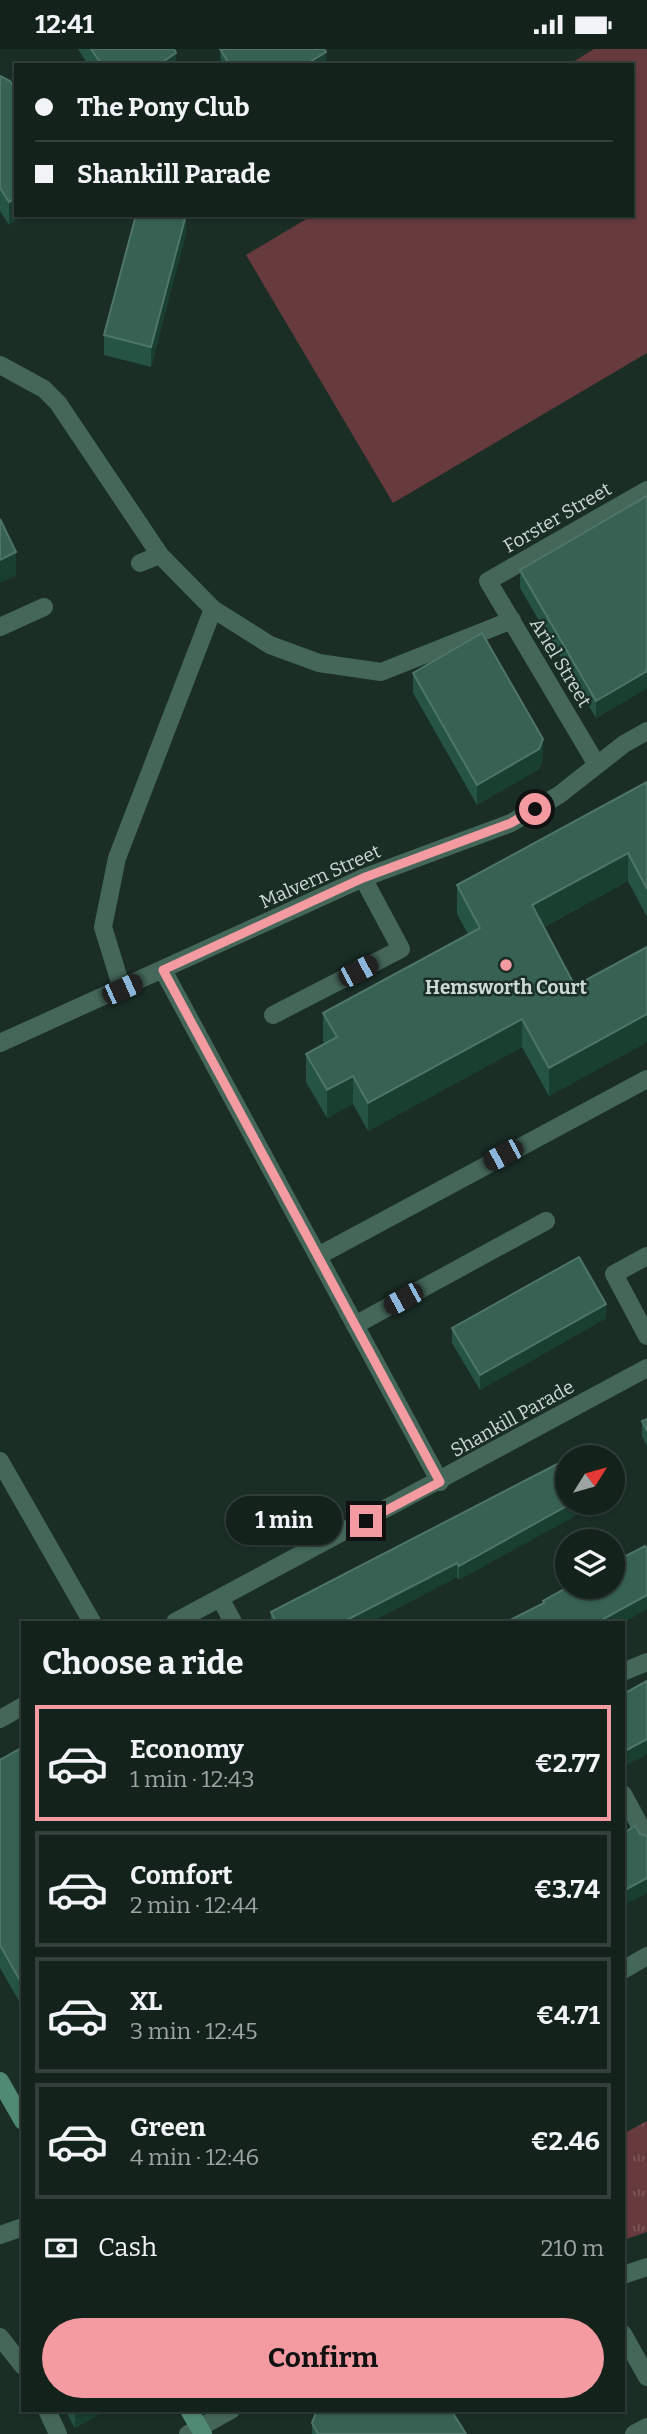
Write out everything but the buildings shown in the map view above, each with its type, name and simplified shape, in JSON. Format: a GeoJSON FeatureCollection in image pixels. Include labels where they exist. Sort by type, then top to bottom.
{"type":"FeatureCollection","features":[{"type":"Feature","properties":{"kind":"main road"},"geometry":{"type":"LineString","coordinates":[[0,2081],[21,2118]]}},
{"type":"Feature","properties":{"kind":"main road"},"geometry":{"type":"LineString","coordinates":[[190,2412],[197,2432]]}},
{"type":"Feature","properties":{"kind":"street"},"geometry":{"type":"LineString","coordinates":[[0,365],[44,389],[58,403],[160,555],[213,609],[270,645],[320,663],[381,672],[512,620]]}},
{"type":"Feature","properties":{"kind":"street","name":"Forster Street"},"geometry":{"type":"LineString","coordinates":[[488,581],[647,490]]}},
{"type":"Feature","properties":{"kind":"street"},"geometry":{"type":"LineString","coordinates":[[140,563],[160,555]]}},
{"type":"Feature","properties":{"kind":"street","name":"Ariel Street"},"geometry":{"type":"LineString","coordinates":[[488,581],[597,765]]}},
{"type":"Feature","properties":{"kind":"street"},"geometry":{"type":"LineString","coordinates":[[0,627],[44,607]]}},
{"type":"Feature","properties":{"kind":"street"},"geometry":{"type":"LineString","coordinates":[[122,989],[103,927],[117,858],[151,779],[213,609]]}},
{"type":"Feature","properties":{"kind":"street","name":"Malvern Street"},"geometry":{"type":"LineString","coordinates":[[0,1043],[363,878],[511,823],[559,795],[647,731]]}},
{"type":"Feature","properties":{"kind":"street"},"geometry":{"type":"LineString","coordinates":[[273,1015],[401,949],[363,878]]}},
{"type":"Feature","properties":{"kind":"street"},"geometry":{"type":"LineString","coordinates":[[163,970],[440,1482]]}},
{"type":"Feature","properties":{"kind":"street"},"geometry":{"type":"LineString","coordinates":[[318,1257],[647,1079]]}},
{"type":"Feature","properties":{"kind":"street"},"geometry":{"type":"LineString","coordinates":[[355,1325],[546,1221]]}},
{"type":"Feature","properties":{"kind":"street"},"geometry":{"type":"LineString","coordinates":[[647,1256],[614,1274],[647,1335]]}},
{"type":"Feature","properties":{"kind":"street","name":"Shankill Parade"},"geometry":{"type":"LineString","coordinates":[[177,1621],[440,1482],[647,1368]]}},
{"type":"Feature","properties":{"kind":"street"},"geometry":{"type":"LineString","coordinates":[[0,1461],[91,1621]]}},
{"type":"Feature","properties":{"kind":"street"},"geometry":{"type":"LineString","coordinates":[[220,1598],[232,1621]]}},
{"type":"Feature","properties":{"kind":"street"},"geometry":{"type":"LineString","coordinates":[[625,1671],[647,1662]]}},
{"type":"Feature","properties":{"kind":"street"},"geometry":{"type":"LineString","coordinates":[[0,1719],[21,1707]]}},
{"type":"Feature","properties":{"kind":"street"},"geometry":{"type":"LineString","coordinates":[[625,1798],[647,1839]]}},
{"type":"Feature","properties":{"kind":"street"},"geometry":{"type":"LineString","coordinates":[[625,1969],[647,1957]]}},
{"type":"Feature","properties":{"kind":"street"},"geometry":{"type":"LineString","coordinates":[[0,2235],[21,2228]]}},
{"type":"Feature","properties":{"kind":"street"},"geometry":{"type":"LineString","coordinates":[[625,2274],[647,2267]]}},
{"type":"Feature","properties":{"kind":"street"},"geometry":{"type":"LineString","coordinates":[[0,2337],[21,2363]]}},
{"type":"Feature","properties":{"kind":"street"},"geometry":{"type":"LineString","coordinates":[[625,2338],[647,2377]]}},
{"type":"Feature","properties":{"kind":"street"},"geometry":{"type":"LineString","coordinates":[[48,2412],[58,2434]]}},
{"type":"Feature","properties":{"kind":"street"},"geometry":{"type":"LineString","coordinates":[[197,2432],[228,2412]]}},
{"type":"Feature","properties":{"kind":"street"},"geometry":{"type":"LineString","coordinates":[[634,2434],[647,2427]]}},
{"type":"Feature","properties":{"kind":"green space"},"geometry":{"type":"Polygon","coordinates":[[[594,49],[647,49],[647,353],[393,503],[246,255],[310,217],[634,217],[634,63],[571,63],[594,49]]]}},
{"type":"Feature","properties":{"kind":"green space"},"geometry":{"type":"Polygon","coordinates":[[[647,2121],[647,2232],[625,2239],[625,2133],[647,2121]]]}},
{"type":"Feature","properties":{"kind":"place","name":"Hemsworth Court"},"geometry":{"type":"Point","coordinates":[506,965]}},
{"type":"Feature","properties":{"kind":"route"},"geometry":{"type":"LineString","coordinates":[[366,1521],[440,1482],[163,970],[363,878],[511,823],[535,809]]}}]}
